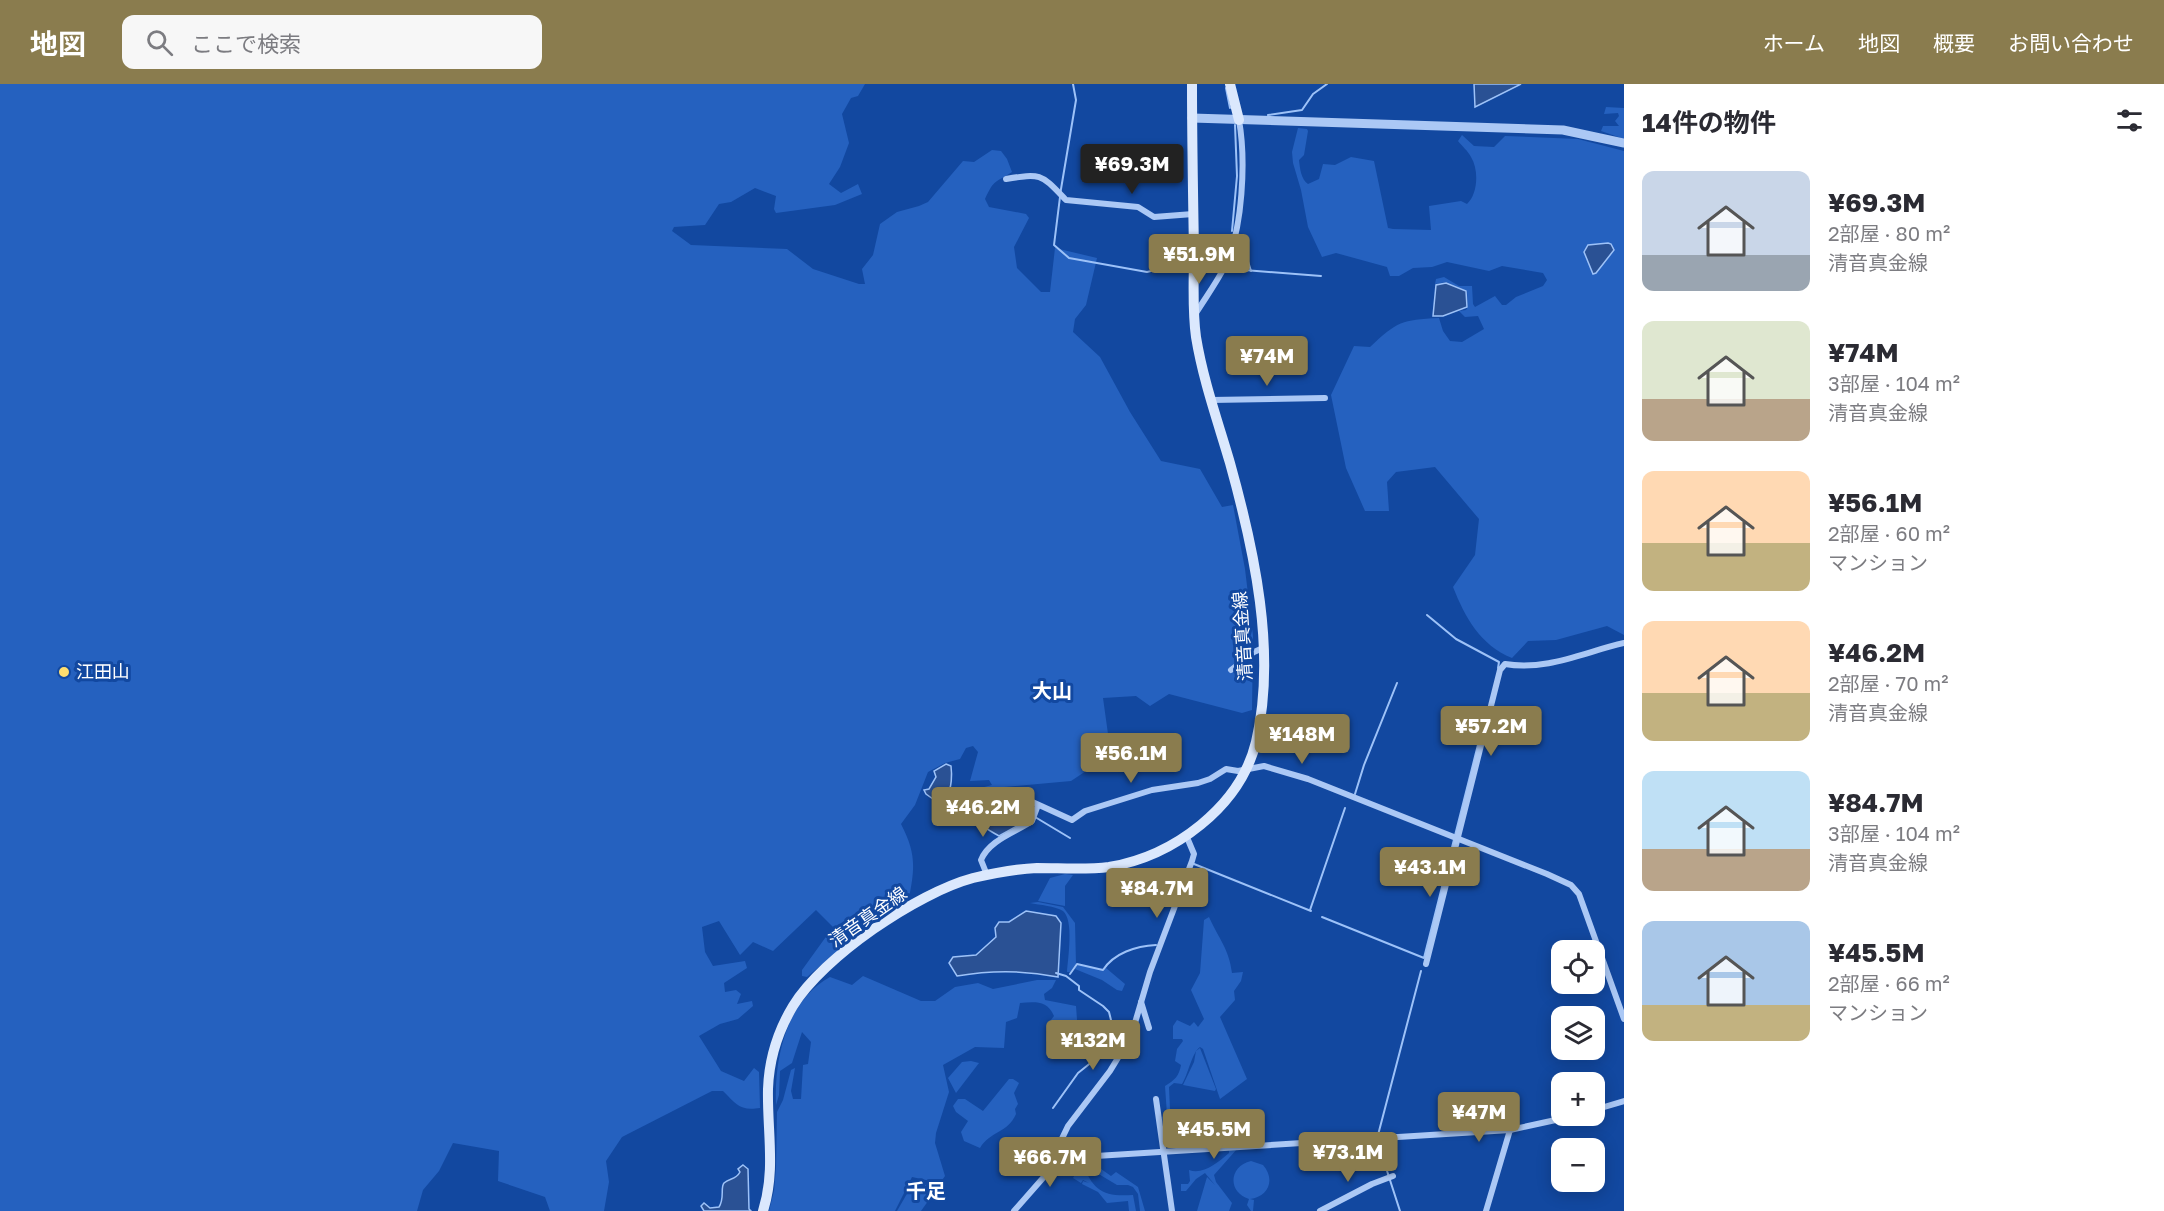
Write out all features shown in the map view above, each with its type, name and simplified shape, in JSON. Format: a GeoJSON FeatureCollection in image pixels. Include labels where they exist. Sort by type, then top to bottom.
{"type":"FeatureCollection","features":[{"type":"Feature","properties":{"kind":"main road","name":"清音真金線"},"geometry":{"type":"LineString","coordinates":[[763,1211],[768,1193],[771,1163],[769,1073],[777,1040],[794,1004],[810,982],[825,968],[901,911],[948,886],[1015,870],[1109,867],[1149,855],[1186,835],[1223,804],[1247,768],[1256,745],[1262,711],[1263,627],[1243,517],[1210,400],[1199,354],[1194,316],[1192,84]]}},
{"type":"Feature","properties":{"kind":"main road"},"geometry":{"type":"LineString","coordinates":[[1230,84],[1239,120]]}},
{"type":"Feature","properties":{"kind":"street"},"geometry":{"type":"LineString","coordinates":[[1192,118],[1563,130],[1624,143]]}},
{"type":"Feature","properties":{"kind":"street"},"geometry":{"type":"LineString","coordinates":[[1194,316],[1225,266],[1235,231],[1242,188],[1242,140],[1239,120]]}},
{"type":"Feature","properties":{"kind":"street"},"geometry":{"type":"LineString","coordinates":[[1006,179],[1030,175],[1049,181],[1066,200],[1138,207],[1155,217],[1193,214]]}},
{"type":"Feature","properties":{"kind":"street"},"geometry":{"type":"LineString","coordinates":[[1210,400],[1324,398]]}},
{"type":"Feature","properties":{"kind":"street"},"geometry":{"type":"LineString","coordinates":[[1426,964],[1500,670],[1505,664],[1532,666],[1555,662],[1624,643]]}},
{"type":"Feature","properties":{"kind":"street"},"geometry":{"type":"LineString","coordinates":[[1231,670],[1254,652],[1263,648]]}},
{"type":"Feature","properties":{"kind":"street"},"geometry":{"type":"LineString","coordinates":[[1017,795],[1072,820],[1085,811],[1101,805],[1152,790],[1198,783],[1226,769],[1235,771],[1264,766],[1308,779],[1555,878],[1576,889],[1624,1019]]}},
{"type":"Feature","properties":{"kind":"street"},"geometry":{"type":"LineString","coordinates":[[987,875],[981,860],[983,855],[995,843],[1021,828],[1034,817],[1038,805]]}},
{"type":"Feature","properties":{"kind":"street"},"geometry":{"type":"LineString","coordinates":[[1014,1211],[1042,1178],[1083,1103],[1122,1053],[1132,1033],[1150,972],[1194,854],[1186,835]]}},
{"type":"Feature","properties":{"kind":"street"},"geometry":{"type":"LineString","coordinates":[[1141,1002],[1146,1012],[1149,1028]]}},
{"type":"Feature","properties":{"kind":"street"},"geometry":{"type":"LineString","coordinates":[[1156,1099],[1172,1211]]}},
{"type":"Feature","properties":{"kind":"street"},"geometry":{"type":"LineString","coordinates":[[1605,1107],[1624,1101]]}},
{"type":"Feature","properties":{"kind":"street"},"geometry":{"type":"LineString","coordinates":[[1058,1145],[1090,1156],[1510,1130],[1551,1121]]}},
{"type":"Feature","properties":{"kind":"street"},"geometry":{"type":"LineString","coordinates":[[1486,1211],[1510,1130]]}},
{"type":"Feature","properties":{"kind":"street"},"geometry":{"type":"LineString","coordinates":[[1320,1211],[1391,1177]]}},
{"type":"Feature","properties":{"kind":"shaded area"},"geometry":{"type":"Polygon","coordinates":[[[0,84],[865,84],[858,96],[851,98],[842,114],[849,143],[840,167],[829,184],[841,193],[858,184],[862,194],[835,205],[776,213],[774,209],[776,196],[755,188],[731,202],[719,204],[705,225],[674,227],[672,231],[691,245],[787,249],[813,269],[859,284],[865,284],[862,269],[873,255],[880,224],[897,212],[928,202],[963,161],[974,162],[992,150],[1001,151],[1012,172],[993,184],[985,199],[989,207],[1026,214],[1029,218],[1014,247],[1017,268],[1041,292],[1050,292],[1055,248],[1097,258],[1086,305],[1075,319],[1073,332],[1100,357],[1130,412],[1161,461],[1200,469],[1222,507],[1233,505],[1245,569],[1253,636],[1252,710],[1242,713],[1169,694],[1150,706],[1136,696],[1103,698],[1108,734],[1099,737],[1108,759],[1136,760],[1137,763],[1092,767],[1071,781],[994,788],[987,791],[989,798],[996,796],[994,803],[976,805],[974,798],[968,798],[966,794],[969,791],[992,785],[989,780],[970,781],[978,752],[973,746],[966,748],[960,759],[945,763],[928,772],[915,805],[901,824],[913,860],[909,898],[864,929],[807,977],[802,976],[802,970],[833,927],[816,910],[773,951],[753,942],[740,955],[719,921],[702,927],[705,952],[713,966],[745,961],[747,968],[724,983],[725,992],[736,990],[741,994],[737,1004],[752,1001],[753,1006],[738,1019],[720,1024],[699,1036],[721,1071],[744,1081],[754,1068],[759,1072],[760,1108],[743,1108],[723,1091],[712,1091],[622,1137],[606,1161],[609,1182],[604,1211],[550,1211],[545,1197],[498,1181],[499,1151],[453,1143],[439,1171],[423,1190],[417,1211],[0,1211],[0,84]]]}},
{"type":"Feature","properties":{"kind":"shaded area"},"geometry":{"type":"Polygon","coordinates":[[[1474,84],[1521,84],[1475,107],[1474,84]]]}},
{"type":"Feature","properties":{"kind":"shaded area"},"geometry":{"type":"Polygon","coordinates":[[[1606,107],[1624,108],[1624,139],[1601,131],[1603,126],[1619,126],[1615,121],[1619,116],[1618,113],[1604,114],[1606,107]]]}},
{"type":"Feature","properties":{"kind":"shaded area"},"geometry":{"type":"Polygon","coordinates":[[[1298,128],[1308,131],[1304,155],[1299,160],[1302,177],[1308,184],[1319,179],[1323,164],[1335,165],[1351,157],[1374,161],[1388,228],[1393,229],[1431,230],[1429,206],[1461,201],[1467,204],[1471,200],[1476,182],[1475,168],[1470,155],[1458,141],[1462,135],[1474,146],[1494,147],[1505,136],[1578,139],[1624,151],[1624,635],[1607,626],[1556,640],[1528,641],[1512,658],[1482,638],[1463,609],[1453,587],[1475,555],[1479,519],[1435,467],[1396,472],[1387,482],[1389,511],[1365,511],[1346,468],[1331,395],[1354,346],[1370,347],[1394,327],[1408,321],[1439,318],[1443,331],[1450,341],[1462,342],[1484,329],[1478,316],[1465,317],[1459,311],[1466,310],[1468,307],[1467,291],[1446,282],[1435,284],[1436,279],[1444,277],[1459,286],[1472,286],[1475,307],[1495,296],[1502,305],[1506,305],[1516,297],[1543,286],[1547,280],[1543,273],[1502,266],[1489,271],[1447,262],[1432,267],[1413,268],[1399,276],[1390,276],[1387,267],[1336,253],[1322,257],[1308,227],[1293,163],[1292,152],[1298,128]]]}},
{"type":"Feature","properties":{"kind":"shaded area"},"geometry":{"type":"Polygon","coordinates":[[[1608,243],[1614,250],[1593,274],[1584,252],[1588,245],[1608,243]]]}},
{"type":"Feature","properties":{"kind":"shaded area"},"geometry":{"type":"Polygon","coordinates":[[[1446,283],[1466,291],[1467,307],[1443,316],[1433,316],[1436,285],[1446,283]]]}},
{"type":"Feature","properties":{"kind":"shaded area"},"geometry":{"type":"Polygon","coordinates":[[[946,764],[951,766],[949,792],[947,795],[933,799],[924,790],[929,789],[936,777],[934,771],[946,764]]]}},
{"type":"Feature","properties":{"kind":"shaded area"},"geometry":{"type":"Polygon","coordinates":[[[1013,798],[1029,806],[1030,815],[1024,822],[999,836],[982,826],[974,809],[978,805],[999,803],[1013,798]]]}},
{"type":"Feature","properties":{"kind":"shaded area"},"geometry":{"type":"Polygon","coordinates":[[[1065,874],[1073,875],[1065,886],[1065,906],[1038,901],[1050,878],[1065,874]]]}},
{"type":"Feature","properties":{"kind":"shaded area"},"geometry":{"type":"Polygon","coordinates":[[[1038,902],[1063,907],[1075,923],[1076,964],[1070,972],[1067,972],[1070,940],[1066,916],[1063,911],[1056,908],[1030,903],[1038,902]]]}},
{"type":"Feature","properties":{"kind":"shaded area"},"geometry":{"type":"Polygon","coordinates":[[[1026,911],[1056,916],[1061,923],[1058,977],[1008,972],[957,976],[949,963],[953,957],[976,955],[996,937],[995,928],[999,922],[1009,922],[1026,911]]]}},
{"type":"Feature","properties":{"kind":"shaded area"},"geometry":{"type":"Polygon","coordinates":[[[1209,917],[1226,951],[1232,973],[1243,972],[1241,981],[1234,991],[1235,1000],[1220,1017],[1247,1079],[1220,1099],[1203,1049],[1200,1047],[1182,1084],[1174,1083],[1169,1087],[1171,1131],[1164,1132],[1161,1117],[1167,1115],[1165,1086],[1176,1077],[1181,1065],[1175,1061],[1177,1049],[1183,1041],[1173,1039],[1173,1026],[1177,1020],[1190,1026],[1194,1022],[1198,1027],[1204,1019],[1191,990],[1200,973],[1204,920],[1209,917]]]}},
{"type":"Feature","properties":{"kind":"shaded area"},"geometry":{"type":"Polygon","coordinates":[[[1077,965],[1104,970],[1106,968],[1125,984],[1122,991],[1075,969],[1077,965]]]}},
{"type":"Feature","properties":{"kind":"shaded area"},"geometry":{"type":"Polygon","coordinates":[[[863,976],[921,1001],[935,1001],[955,987],[978,983],[993,989],[1037,980],[1056,980],[1052,988],[1044,994],[1045,1000],[1076,1006],[1078,1033],[1070,1047],[1060,1048],[1046,1041],[1048,1024],[1054,1016],[1051,1011],[1040,1003],[1020,1003],[1017,1018],[1006,1022],[1004,1048],[975,1047],[943,1065],[949,1092],[935,1143],[945,1176],[940,1183],[912,1177],[895,1211],[769,1211],[776,1168],[777,1112],[783,1100],[791,1070],[795,1068],[791,1091],[793,1099],[801,1099],[803,1065],[808,1064],[811,1042],[802,1032],[792,1063],[780,1071],[779,1095],[776,1105],[777,1069],[786,1033],[793,1016],[815,988],[830,977],[852,985],[863,976]]]}},
{"type":"Feature","properties":{"kind":"shaded area"},"geometry":{"type":"Polygon","coordinates":[[[1200,1048],[1215,1091],[1183,1085],[1194,1062],[1196,1051],[1200,1048]]]}},
{"type":"Feature","properties":{"kind":"shaded area"},"geometry":{"type":"Polygon","coordinates":[[[962,1062],[979,1063],[956,1093],[948,1078],[962,1062]]]}},
{"type":"Feature","properties":{"kind":"shaded area"},"geometry":{"type":"Polygon","coordinates":[[[1009,1079],[1019,1083],[1014,1093],[1018,1104],[1013,1120],[984,1142],[980,1148],[964,1141],[961,1132],[968,1121],[956,1112],[953,1106],[958,1099],[965,1099],[983,1111],[1009,1079]]]}},
{"type":"Feature","properties":{"kind":"shaded area"},"geometry":{"type":"Polygon","coordinates":[[[1237,1149],[1214,1175],[1216,1182],[1232,1203],[1229,1211],[1197,1211],[1207,1177],[1215,1185],[1205,1173],[1196,1179],[1186,1191],[1181,1191],[1181,1184],[1188,1184],[1190,1181],[1189,1170],[1205,1169],[1224,1157],[1229,1150],[1237,1149]]]}},
{"type":"Feature","properties":{"kind":"shaded area"},"geometry":{"type":"Polygon","coordinates":[[[1251,1161],[1263,1165],[1269,1176],[1268,1187],[1265,1191],[1256,1198],[1250,1199],[1254,1200],[1253,1211],[1247,1205],[1249,1199],[1242,1196],[1234,1185],[1238,1168],[1251,1161]]]}},
{"type":"Feature","properties":{"kind":"shaded area"},"geometry":{"type":"Polygon","coordinates":[[[1082,1162],[1090,1180],[1100,1190],[1114,1195],[1133,1195],[1136,1211],[1129,1211],[1128,1201],[1107,1203],[1098,1192],[1082,1184],[1083,1181],[1089,1183],[1083,1180],[1081,1183],[1073,1178],[1082,1162]]]}},
{"type":"Feature","properties":{"kind":"shaded area"},"geometry":{"type":"Polygon","coordinates":[[[1094,1164],[1111,1176],[1116,1172],[1138,1187],[1145,1211],[1140,1211],[1138,1194],[1133,1187],[1117,1185],[1097,1173],[1094,1164]]]}},
{"type":"Feature","properties":{"kind":"shaded area"},"geometry":{"type":"Polygon","coordinates":[[[743,1165],[748,1169],[749,1209],[751,1211],[704,1211],[701,1206],[704,1203],[710,1208],[719,1207],[724,1183],[737,1176],[740,1172],[738,1169],[743,1165]]]}},
{"type":"Feature","properties":{"kind":"shaded area"},"geometry":{"type":"Polygon","coordinates":[[[919,1181],[938,1187],[921,1211],[897,1211],[912,1185],[919,1181]]]}},
{"type":"Feature","properties":{"kind":"waterway"},"geometry":{"type":"LineString","coordinates":[[1073,84],[1076,100],[1054,245],[1069,258],[1147,272],[1187,262]]}},
{"type":"Feature","properties":{"kind":"waterway"},"geometry":{"type":"LineString","coordinates":[[1268,115],[1302,110],[1313,94],[1327,84]]}},
{"type":"Feature","properties":{"kind":"waterway"},"geometry":{"type":"LineString","coordinates":[[1226,88],[1230,108]]}},
{"type":"Feature","properties":{"kind":"waterway"},"geometry":{"type":"LineString","coordinates":[[1232,231],[1237,176],[1235,125]]}},
{"type":"Feature","properties":{"kind":"waterway"},"geometry":{"type":"LineString","coordinates":[[1238,235],[1251,271]]}},
{"type":"Feature","properties":{"kind":"waterway"},"geometry":{"type":"LineString","coordinates":[[1200,260],[1215,261],[1232,269],[1321,276]]}},
{"type":"Feature","properties":{"kind":"waterway"},"geometry":{"type":"LineString","coordinates":[[1427,615],[1456,639],[1499,662],[1498,668]]}},
{"type":"Feature","properties":{"kind":"waterway"},"geometry":{"type":"LineString","coordinates":[[1355,794],[1364,765],[1397,683]]}},
{"type":"Feature","properties":{"kind":"waterway"},"geometry":{"type":"LineString","coordinates":[[1322,917],[1424,958],[1485,717]]}},
{"type":"Feature","properties":{"kind":"waterway"},"geometry":{"type":"LineString","coordinates":[[1310,910],[1345,808]]}},
{"type":"Feature","properties":{"kind":"waterway"},"geometry":{"type":"LineString","coordinates":[[1035,817],[1070,838]]}},
{"type":"Feature","properties":{"kind":"waterway"},"geometry":{"type":"LineString","coordinates":[[1194,864],[1311,911]]}},
{"type":"Feature","properties":{"kind":"waterway"},"geometry":{"type":"LineString","coordinates":[[1070,974],[1077,964],[1103,970],[1113,959],[1126,951],[1156,945]]}},
{"type":"Feature","properties":{"kind":"waterway"},"geometry":{"type":"LineString","coordinates":[[1400,1211],[1378,1143],[1378,1135],[1421,971]]}},
{"type":"Feature","properties":{"kind":"waterway"},"geometry":{"type":"LineString","coordinates":[[1053,1108],[1078,1073],[1093,1061],[1100,1050],[1111,1020],[1109,1012],[1103,1006],[1079,990],[1079,986],[1066,976],[1056,973]]}},
{"type":"Feature","properties":{"kind":"place","name":"江田山"},"geometry":{"type":"Point","coordinates":[64,672]}},
{"type":"Feature","properties":{"kind":"district","name":"大山"},"geometry":{"type":"Point","coordinates":[1052,691]}},
{"type":"Feature","properties":{"kind":"district","name":"千足"},"geometry":{"type":"Point","coordinates":[926,1191]}}]}
